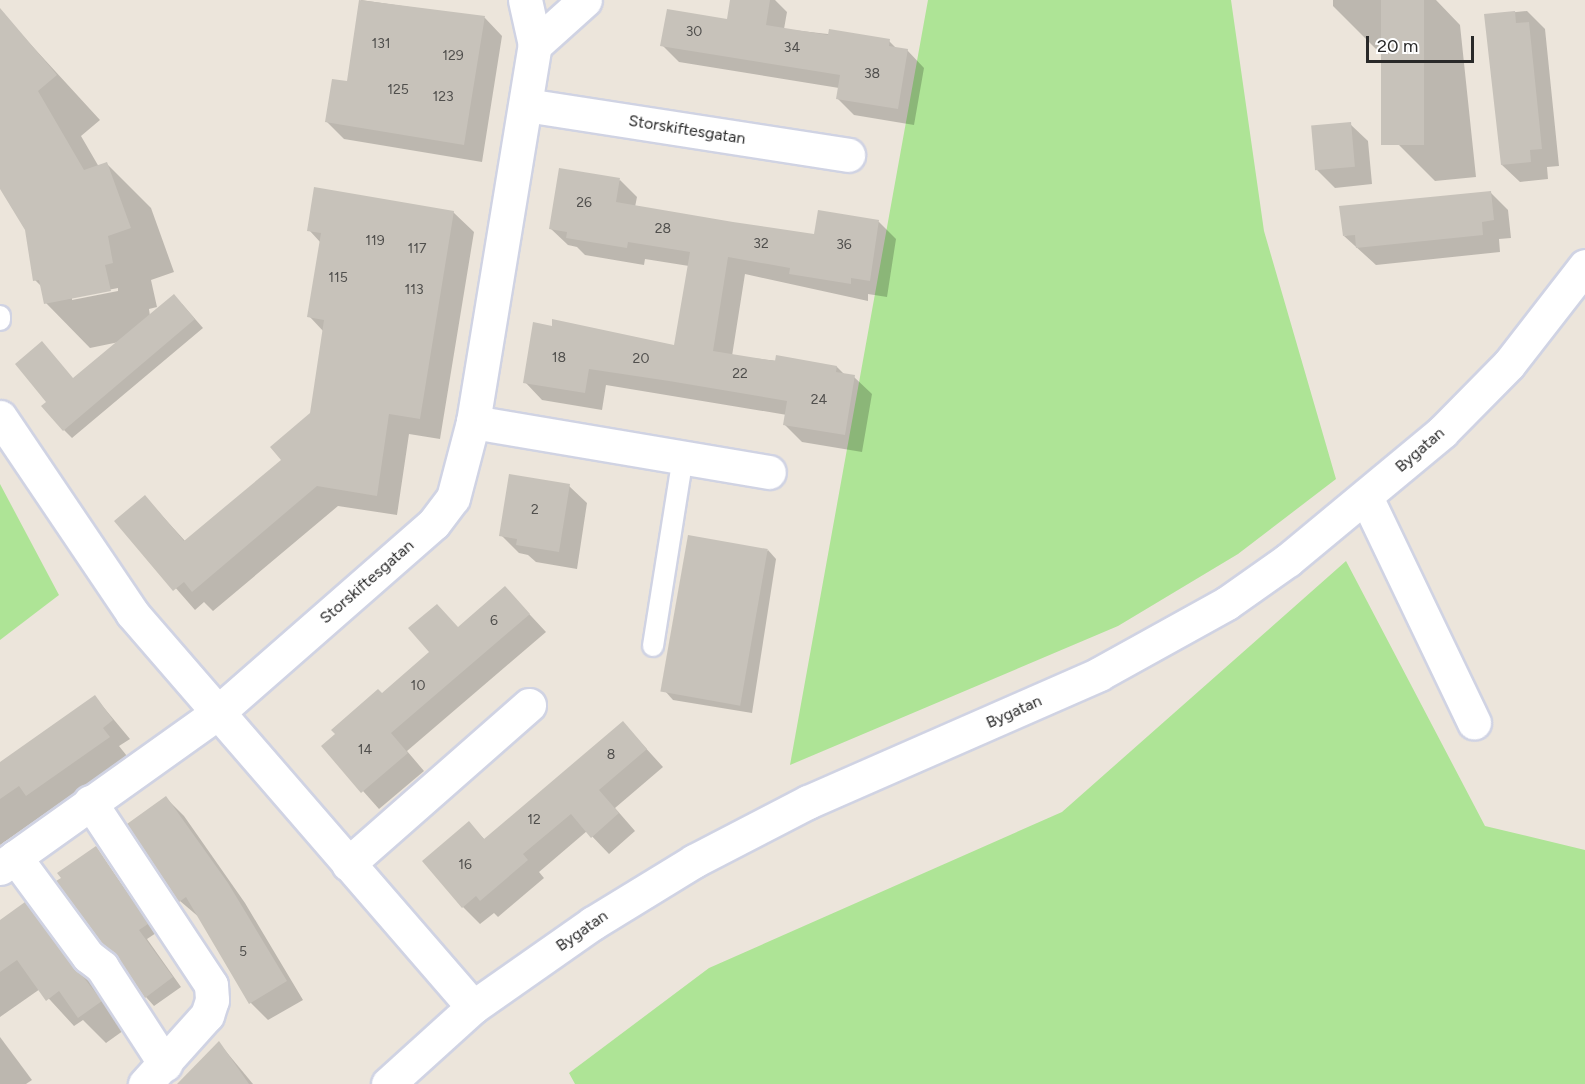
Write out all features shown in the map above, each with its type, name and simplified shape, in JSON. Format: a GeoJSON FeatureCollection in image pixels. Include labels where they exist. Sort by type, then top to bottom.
{"type":"FeatureCollection","features":[{"type":"Feature","properties":{"kind":"street","name":"Storskiftesgatan"},"geometry":{"type":"LineString","coordinates":[[90,802],[211,985],[212,1000],[207,1015],[155,1074],[102,967],[88,956],[8,862],[90,802],[217,712],[440,517],[453,498],[473,423],[535,45],[525,0]]}},
{"type":"Feature","properties":{"kind":"street"},"geometry":{"type":"LineString","coordinates":[[535,45],[585,0]]}},
{"type":"Feature","properties":{"kind":"street","name":"Storskiftesgatan"},"geometry":{"type":"LineString","coordinates":[[526,105],[848,155]]}},
{"type":"Feature","properties":{"kind":"street","name":"Bygatan"},"geometry":{"type":"LineString","coordinates":[[388,1084],[473,1007],[641,892],[753,828],[1099,674],[1227,603],[1288,560],[1442,432],[1509,364],[1585,266]]}},
{"type":"Feature","properties":{"kind":"street"},"geometry":{"type":"LineString","coordinates":[[0,417],[132,613],[473,1007]]}},
{"type":"Feature","properties":{"kind":"street"},"geometry":{"type":"LineString","coordinates":[[473,423],[769,472]]}},
{"type":"Feature","properties":{"kind":"street"},"geometry":{"type":"LineString","coordinates":[[1366,497],[1474,722]]}},
{"type":"Feature","properties":{"kind":"street"},"geometry":{"type":"LineString","coordinates":[[348,864],[530,705]]}},
{"type":"Feature","properties":{"kind":"lane"},"geometry":{"type":"LineString","coordinates":[[653,646],[683,457]]}},
{"type":"Feature","properties":{"kind":"green space"},"geometry":{"type":"Polygon","coordinates":[[[928,0],[1231,0],[1264,231],[1336,479],[1238,554],[1118,626],[790,765],[928,0]]]}},
{"type":"Feature","properties":{"kind":"green space"},"geometry":{"type":"Polygon","coordinates":[[[0,484],[59,595],[0,640],[0,484]]]}},
{"type":"Feature","properties":{"kind":"green space"},"geometry":{"type":"Polygon","coordinates":[[[1346,561],[1485,826],[1585,850],[1585,1084],[575,1084],[569,1073],[709,968],[1062,812],[1346,561]]]}},
{"type":"Feature","properties":{"kind":"building"},"geometry":{"type":"Polygon","coordinates":[[[359,0],[485,16],[464,145],[325,122],[332,79],[347,81],[359,0]]]}},
{"type":"Feature","properties":{"kind":"building"},"geometry":{"type":"Polygon","coordinates":[[[730,0],[770,0],[766,25],[828,35],[829,29],[890,39],[889,46],[908,49],[898,109],[836,99],[840,75],[660,46],[667,9],[727,19],[730,0]]]}},
{"type":"Feature","properties":{"kind":"building"},"geometry":{"type":"Polygon","coordinates":[[[1381,0],[1424,0],[1424,145],[1381,145],[1381,0]]]}},
{"type":"Feature","properties":{"kind":"building"},"geometry":{"type":"Polygon","coordinates":[[[0,8],[57,75],[38,91],[84,170],[107,162],[131,228],[108,236],[113,263],[105,265],[111,291],[44,304],[39,280],[33,281],[25,230],[0,189],[0,8]]]}},
{"type":"Feature","properties":{"kind":"building"},"geometry":{"type":"Polygon","coordinates":[[[1515,11],[1516,23],[1529,22],[1542,149],[1530,150],[1531,162],[1501,165],[1484,14],[1515,11]]]}},
{"type":"Feature","properties":{"kind":"building"},"geometry":{"type":"Polygon","coordinates":[[[1351,122],[1355,167],[1315,170],[1311,125],[1351,122]]]}},
{"type":"Feature","properties":{"kind":"building"},"geometry":{"type":"Polygon","coordinates":[[[559,168],[620,178],[616,202],[733,222],[814,234],[818,210],[879,220],[870,281],[851,278],[851,284],[789,274],[790,268],[728,257],[713,351],[775,361],[776,355],[837,366],[836,372],[855,375],[845,435],[783,425],[787,401],[669,381],[589,369],[585,393],[523,383],[533,322],[552,326],[552,319],[674,345],[690,252],[628,242],[627,248],[566,238],[567,232],[549,229],[559,168]]]}},
{"type":"Feature","properties":{"kind":"building"},"geometry":{"type":"Polygon","coordinates":[[[314,187],[454,211],[420,419],[389,414],[377,496],[317,486],[192,592],[184,582],[173,591],[114,521],[145,495],[184,541],[281,460],[270,447],[310,413],[324,320],[307,317],[321,233],[307,231],[314,187]]]}},
{"type":"Feature","properties":{"kind":"building"},"geometry":{"type":"Polygon","coordinates":[[[1491,191],[1494,220],[1482,222],[1483,235],[1356,248],[1355,235],[1343,236],[1339,206],[1491,191]]]}},
{"type":"Feature","properties":{"kind":"building"},"geometry":{"type":"Polygon","coordinates":[[[174,294],[195,319],[63,431],[41,406],[46,402],[15,364],[42,341],[73,378],[174,294]]]}},
{"type":"Feature","properties":{"kind":"building"},"geometry":{"type":"Polygon","coordinates":[[[509,474],[570,484],[559,552],[516,545],[517,539],[499,536],[509,474]]]}},
{"type":"Feature","properties":{"kind":"building"},"geometry":{"type":"Polygon","coordinates":[[[688,535],[768,549],[740,706],[660,692],[688,535]]]}},
{"type":"Feature","properties":{"kind":"building"},"geometry":{"type":"Polygon","coordinates":[[[505,586],[530,614],[391,733],[408,753],[361,793],[321,746],[335,734],[331,730],[378,689],[382,693],[429,652],[408,628],[437,604],[458,627],[505,586]]]}},
{"type":"Feature","properties":{"kind":"building"},"geometry":{"type":"Polygon","coordinates":[[[95,695],[113,720],[103,728],[110,737],[26,796],[19,786],[0,799],[0,762],[95,695]]]}},
{"type":"Feature","properties":{"kind":"building"},"geometry":{"type":"Polygon","coordinates":[[[623,721],[647,749],[599,790],[619,813],[591,838],[571,814],[523,854],[528,860],[480,901],[476,896],[462,908],[422,861],[469,821],[484,839],[623,721]]]}},
{"type":"Feature","properties":{"kind":"building"},"geometry":{"type":"Polygon","coordinates":[[[166,796],[228,883],[287,981],[249,1004],[186,897],[179,902],[127,824],[166,796]]]}},
{"type":"Feature","properties":{"kind":"building"},"geometry":{"type":"Polygon","coordinates":[[[96,846],[148,924],[139,930],[173,977],[145,998],[117,956],[102,943],[56,881],[61,878],[57,873],[96,846]]]}},
{"type":"Feature","properties":{"kind":"building"},"geometry":{"type":"Polygon","coordinates":[[[25,902],[102,1001],[78,1018],[59,991],[46,1001],[17,960],[0,972],[0,920],[25,902]]]}},
{"type":"Feature","properties":{"kind":"building"},"geometry":{"type":"Polygon","coordinates":[[[219,1041],[249,1084],[177,1084],[219,1041]]]}}]}
